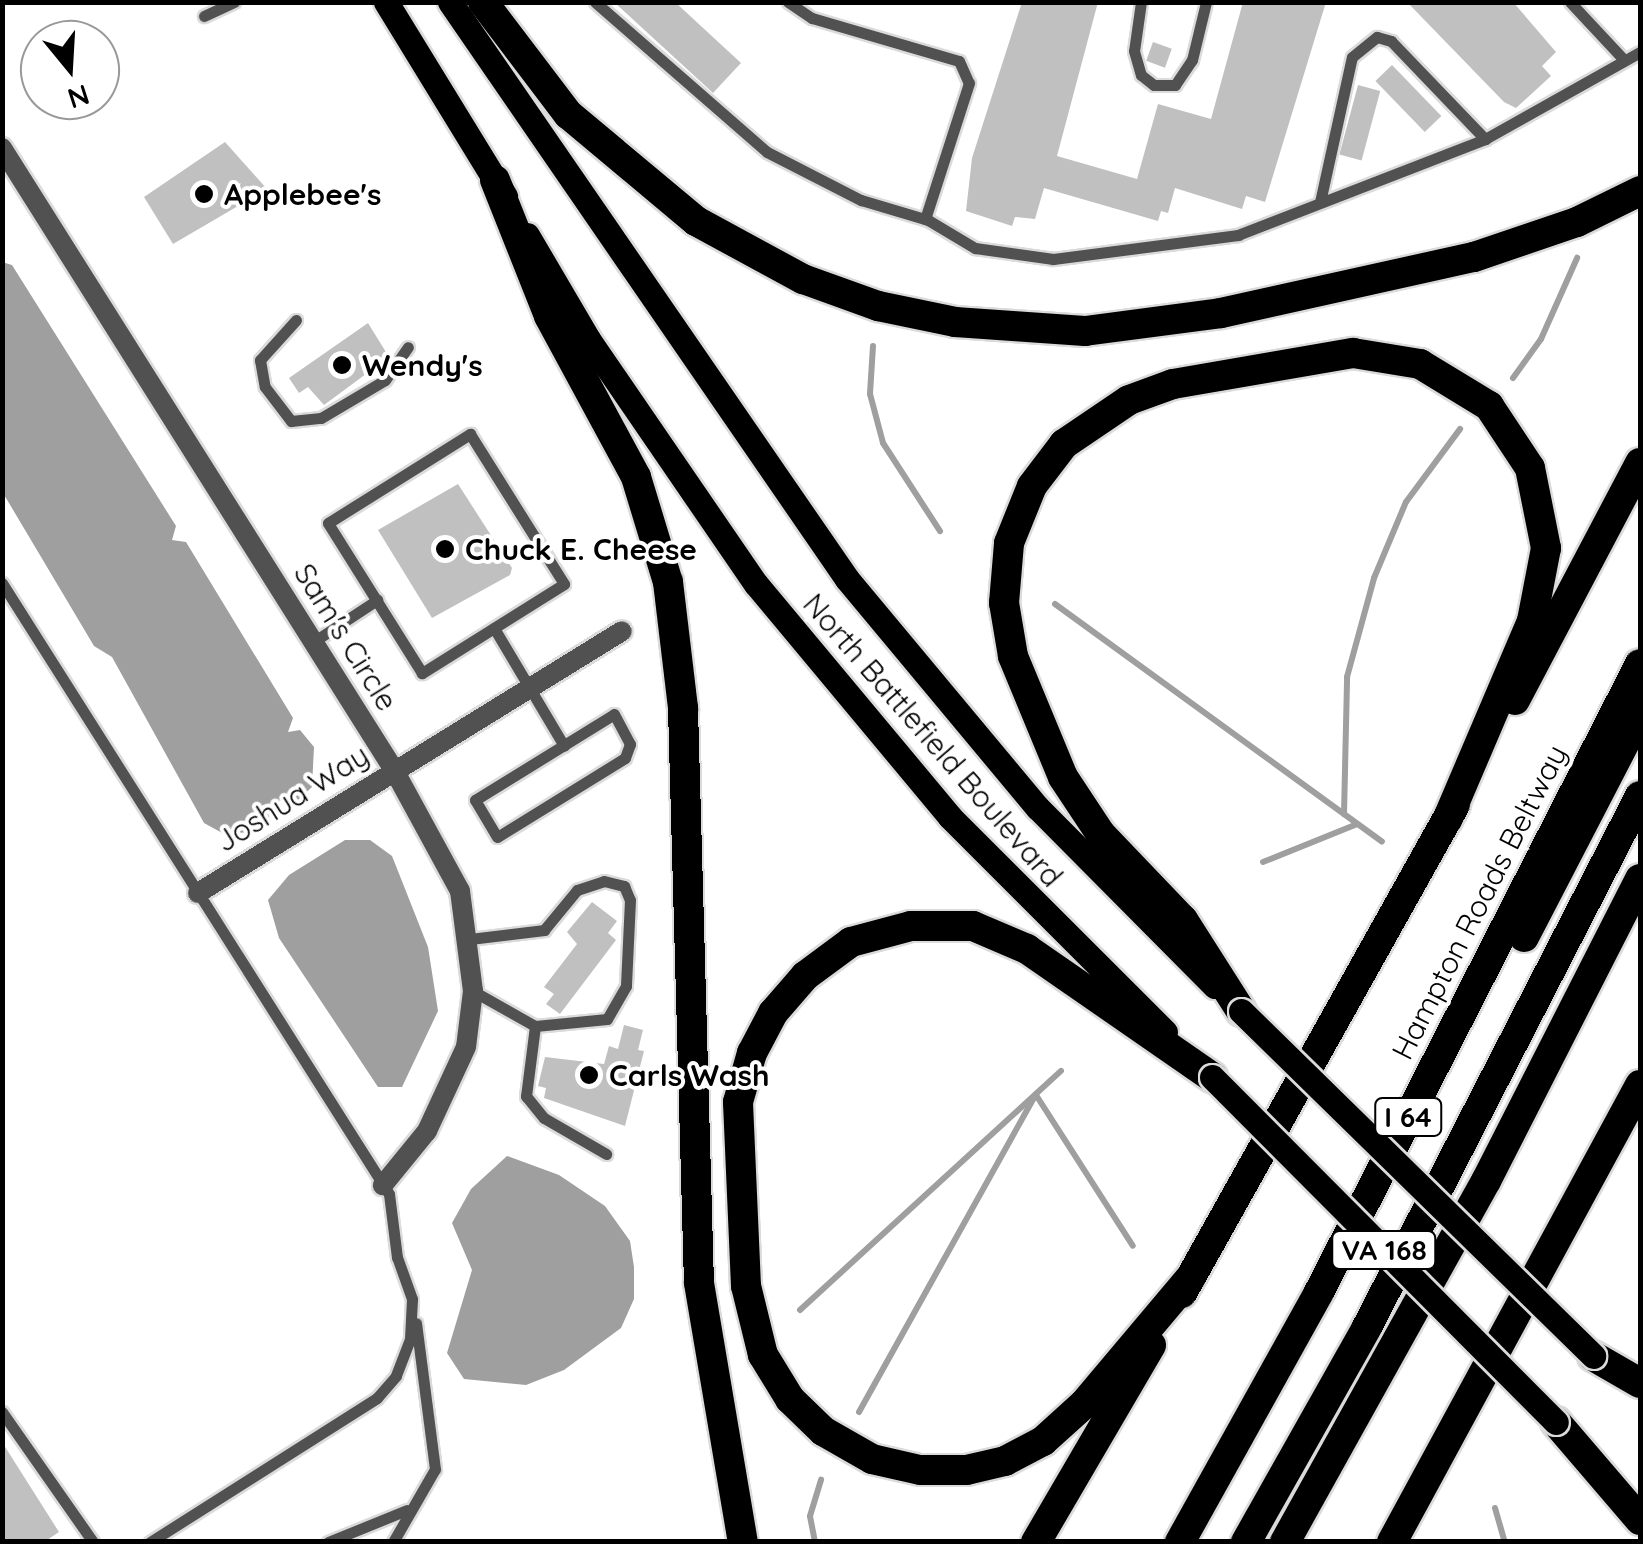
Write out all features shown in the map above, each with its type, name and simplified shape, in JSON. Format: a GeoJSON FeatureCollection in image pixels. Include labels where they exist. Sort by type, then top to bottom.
{"type":"FeatureCollection","features":[{"type":"Feature","properties":{"kind":"highway"},"geometry":{"type":"LineString","coordinates":[[483,2],[568,114],[696,221],[803,279],[878,306],[940,320],[1085,331],[1222,313],[1474,257],[1577,222],[1640,191]]}},
{"type":"Feature","properties":{"kind":"highway"},"geometry":{"type":"LineString","coordinates":[[495,180],[549,316],[636,477],[668,582],[683,708],[699,1283],[744,1542]]}},
{"type":"Feature","properties":{"kind":"highway"},"geometry":{"type":"LineString","coordinates":[[1240,1011],[1183,920],[1083,809],[1042,739],[1018,671],[1004,604],[1009,543],[1032,486],[1064,444],[1129,400],[1173,384],[1353,352],[1420,364],[1489,406],[1530,468],[1544,518],[1545,562],[1532,621],[1447,820]]}},
{"type":"Feature","properties":{"kind":"highway"},"geometry":{"type":"LineString","coordinates":[[1036,1542],[1191,1277],[1447,820],[1640,463]]}},
{"type":"Feature","properties":{"kind":"highway"},"geometry":{"type":"LineString","coordinates":[[1199,1542],[1316,1339],[1637,682]]}},
{"type":"Feature","properties":{"kind":"highway","name":"Hampton Roads Beltway"},"geometry":{"type":"LineString","coordinates":[[1180,1542],[1319,1292],[1637,682]]}},
{"type":"Feature","properties":{"kind":"highway"},"geometry":{"type":"LineString","coordinates":[[1246,1542],[1367,1327],[1640,796]]}},
{"type":"Feature","properties":{"kind":"highway"},"geometry":{"type":"LineString","coordinates":[[1285,1542],[1486,1181],[1640,880]]}},
{"type":"Feature","properties":{"kind":"highway"},"geometry":{"type":"LineString","coordinates":[[1191,1277],[1084,1404],[1042,1441],[1005,1461],[968,1470],[920,1470],[872,1458],[822,1431],[790,1399],[763,1355],[746,1286],[738,1102],[752,1052],[805,976],[850,942],[911,926],[973,926],[1027,949],[1212,1077]]}},
{"type":"Feature","properties":{"kind":"highway"},"geometry":{"type":"LineString","coordinates":[[1392,1542],[1584,1196],[1640,1085]]}},
{"type":"Feature","properties":{"kind":"highway"},"geometry":{"type":"LineString","coordinates":[[1584,1196],[1640,1112]]}},
{"type":"Feature","properties":{"kind":"highway"},"geometry":{"type":"LineString","coordinates":[[1592,1356],[1640,1384]]}},
{"type":"Feature","properties":{"kind":"highway"},"geometry":{"type":"LineString","coordinates":[[1556,1422],[1640,1520]]}},
{"type":"Feature","properties":{"kind":"main road","name":"North Battlefield Boulevard"},"geometry":{"type":"LineString","coordinates":[[386,2],[588,339],[756,584],[950,817],[1640,1504]]}},
{"type":"Feature","properties":{"kind":"main road"},"geometry":{"type":"LineString","coordinates":[[432,2],[467,30]]}},
{"type":"Feature","properties":{"kind":"main road","name":"North Battlefield Boulevard"},"geometry":{"type":"LineString","coordinates":[[450,2],[846,579],[1074,846],[1640,1403]]}},
{"type":"Feature","properties":{"kind":"street","name":"Sam's Circle"},"geometry":{"type":"LineString","coordinates":[[2,148],[11,180],[313,642],[440,846],[470,940],[472,991],[466,1047],[427,1131],[383,1185]]}},
{"type":"Feature","properties":{"kind":"street","name":"Joshua Way"},"geometry":{"type":"LineString","coordinates":[[198,892],[622,631]]}},
{"type":"Feature","properties":{"kind":"lane"},"geometry":{"type":"LineString","coordinates":[[204,16],[234,2]]}},
{"type":"Feature","properties":{"kind":"lane"},"geometry":{"type":"LineString","coordinates":[[594,2],[767,152],[861,200],[925,219],[975,248],[1053,259],[1238,235],[1485,140],[1640,52]]}},
{"type":"Feature","properties":{"kind":"lane"},"geometry":{"type":"LineString","coordinates":[[788,2],[812,18],[959,61],[970,83],[925,219]]}},
{"type":"Feature","properties":{"kind":"lane"},"geometry":{"type":"LineString","coordinates":[[1141,2],[1134,51],[1141,75],[1154,85],[1175,85],[1192,60],[1206,2]]}},
{"type":"Feature","properties":{"kind":"lane"},"geometry":{"type":"LineString","coordinates":[[1570,2],[1624,60]]}},
{"type":"Feature","properties":{"kind":"lane"},"geometry":{"type":"LineString","coordinates":[[1320,202],[1352,57],[1377,37],[1391,41],[1485,140]]}},
{"type":"Feature","properties":{"kind":"lane"},"geometry":{"type":"LineString","coordinates":[[296,320],[260,360],[266,387],[291,421],[320,418],[386,380],[408,346]]}},
{"type":"Feature","properties":{"kind":"lane"},"geometry":{"type":"LineString","coordinates":[[470,434],[564,584],[494,628],[422,673],[328,523],[470,434]]}},
{"type":"Feature","properties":{"kind":"lane"},"geometry":{"type":"LineString","coordinates":[[2,584],[383,1185],[412,1299],[435,1469],[407,1510],[393,1542]]}},
{"type":"Feature","properties":{"kind":"lane"},"geometry":{"type":"LineString","coordinates":[[313,642],[376,600]]}},
{"type":"Feature","properties":{"kind":"lane"},"geometry":{"type":"LineString","coordinates":[[494,628],[564,746]]}},
{"type":"Feature","properties":{"kind":"lane"},"geometry":{"type":"LineString","coordinates":[[614,714],[621,715],[630,744],[625,758],[497,837],[475,800],[564,746],[614,714]]}},
{"type":"Feature","properties":{"kind":"lane"},"geometry":{"type":"LineString","coordinates":[[470,940],[544,930],[576,890],[604,881],[624,886],[630,900],[626,986],[615,1010],[592,1025],[535,1026],[472,991]]}},
{"type":"Feature","properties":{"kind":"lane"},"geometry":{"type":"LineString","coordinates":[[535,1026],[526,1096],[544,1118],[606,1154]]}},
{"type":"Feature","properties":{"kind":"lane"},"geometry":{"type":"LineString","coordinates":[[150,1542],[377,1398],[396,1376],[410,1338],[412,1299]]}},
{"type":"Feature","properties":{"kind":"lane"},"geometry":{"type":"LineString","coordinates":[[2,1412],[93,1542]]}},
{"type":"Feature","properties":{"kind":"lane"},"geometry":{"type":"LineString","coordinates":[[328,1542],[407,1510]]}},
{"type":"Feature","properties":{"kind":"shaded area"},"geometry":{"type":"Polygon","coordinates":[[[2,262],[12,265],[176,526],[172,540],[186,542],[293,718],[288,732],[300,730],[314,747],[312,787],[295,803],[286,797],[270,808],[269,821],[250,832],[224,834],[204,823],[112,657],[94,646],[3,493],[2,262]]]}},
{"type":"Feature","properties":{"kind":"shaded area"},"geometry":{"type":"Polygon","coordinates":[[[345,840],[370,840],[392,856],[428,947],[438,1011],[402,1087],[378,1087],[279,938],[268,900],[289,875],[345,840]]]}},
{"type":"Feature","properties":{"kind":"shaded area"},"geometry":{"type":"Polygon","coordinates":[[[507,1156],[559,1175],[605,1206],[630,1241],[634,1267],[634,1299],[621,1328],[564,1370],[526,1385],[464,1379],[447,1353],[472,1270],[452,1223],[471,1189],[507,1156]]]}},
{"type":"Feature","properties":{"kind":"building"},"geometry":{"type":"Polygon","coordinates":[[[614,2],[675,2],[741,63],[713,93],[614,2]]]}},
{"type":"Feature","properties":{"kind":"building"},"geometry":{"type":"Polygon","coordinates":[[[1022,2],[1098,2],[1057,156],[1137,179],[1158,104],[1211,119],[1243,2],[1326,2],[1265,202],[1246,196],[1242,209],[1175,188],[1168,213],[1161,211],[1158,221],[1044,188],[1035,219],[1015,217],[1012,226],[966,211],[972,158],[1022,2]]]}},
{"type":"Feature","properties":{"kind":"building"},"geometry":{"type":"Polygon","coordinates":[[[1407,2],[1513,2],[1556,52],[1542,66],[1551,76],[1516,108],[1504,102],[1407,2]]]}},
{"type":"Feature","properties":{"kind":"building"},"geometry":{"type":"Polygon","coordinates":[[[1153,42],[1172,49],[1165,68],[1146,61],[1153,42]]]}},
{"type":"Feature","properties":{"kind":"building"},"geometry":{"type":"Polygon","coordinates":[[[1392,65],[1441,116],[1425,132],[1375,81],[1392,65]]]}},
{"type":"Feature","properties":{"kind":"building"},"geometry":{"type":"Polygon","coordinates":[[[1358,85],[1380,91],[1362,160],[1339,155],[1358,85]]]}},
{"type":"Feature","properties":{"kind":"building","name":"Applebee's"},"geometry":{"type":"Polygon","coordinates":[[[225,142],[267,189],[173,244],[144,197],[225,142]]]}},
{"type":"Feature","properties":{"kind":"building","name":"Wendy's"},"geometry":{"type":"Polygon","coordinates":[[[368,323],[389,357],[324,405],[308,387],[299,393],[289,378],[368,323]]]}},
{"type":"Feature","properties":{"kind":"building","name":"Chuck E. Cheese"},"geometry":{"type":"Polygon","coordinates":[[[458,484],[512,568],[510,575],[432,618],[378,530],[458,484]]]}},
{"type":"Feature","properties":{"kind":"building"},"geometry":{"type":"Polygon","coordinates":[[[592,902],[617,921],[608,933],[616,940],[560,1014],[546,1004],[554,994],[544,987],[577,944],[567,932],[592,902]]]}},
{"type":"Feature","properties":{"kind":"building","name":"Carls Wash"},"geometry":{"type":"Polygon","coordinates":[[[624,1025],[643,1030],[638,1050],[644,1051],[625,1126],[544,1098],[546,1088],[538,1086],[545,1057],[604,1064],[609,1046],[618,1049],[624,1025]]]}},
{"type":"Feature","properties":{"kind":"building"},"geometry":{"type":"Polygon","coordinates":[[[2,1442],[59,1532],[44,1542],[2,1542],[2,1442]]]}},
{"type":"Feature","properties":{"kind":"waterway"},"geometry":{"type":"LineString","coordinates":[[1513,378],[1541,339],[1577,258]]}},
{"type":"Feature","properties":{"kind":"waterway"},"geometry":{"type":"LineString","coordinates":[[873,346],[870,394],[883,443],[940,531]]}},
{"type":"Feature","properties":{"kind":"waterway"},"geometry":{"type":"LineString","coordinates":[[1344,814],[1347,677],[1374,578],[1406,502],[1460,429]]}},
{"type":"Feature","properties":{"kind":"waterway"},"geometry":{"type":"LineString","coordinates":[[1055,604],[1382,842]]}},
{"type":"Feature","properties":{"kind":"waterway"},"geometry":{"type":"LineString","coordinates":[[1263,862],[1357,824]]}},
{"type":"Feature","properties":{"kind":"waterway"},"geometry":{"type":"LineString","coordinates":[[800,1310],[1061,1071]]}},
{"type":"Feature","properties":{"kind":"waterway"},"geometry":{"type":"LineString","coordinates":[[859,1412],[1036,1094]]}},
{"type":"Feature","properties":{"kind":"waterway"},"geometry":{"type":"LineString","coordinates":[[1036,1095],[1133,1246]]}},
{"type":"Feature","properties":{"kind":"waterway"},"geometry":{"type":"LineString","coordinates":[[815,1542],[810,1516],[821,1480]]}},
{"type":"Feature","properties":{"kind":"waterway"},"geometry":{"type":"LineString","coordinates":[[1495,1508],[1505,1542]]}},
{"type":"Feature","properties":{"kind":"place","name":"Applebee's"},"geometry":{"type":"Point","coordinates":[204,194]}},
{"type":"Feature","properties":{"kind":"place","name":"Wendy's"},"geometry":{"type":"Point","coordinates":[342,365]}},
{"type":"Feature","properties":{"kind":"place","name":"Chuck E. Cheese"},"geometry":{"type":"Point","coordinates":[445,549]}},
{"type":"Feature","properties":{"kind":"place","name":"Carls Wash"},"geometry":{"type":"Point","coordinates":[589,1075]}}]}
